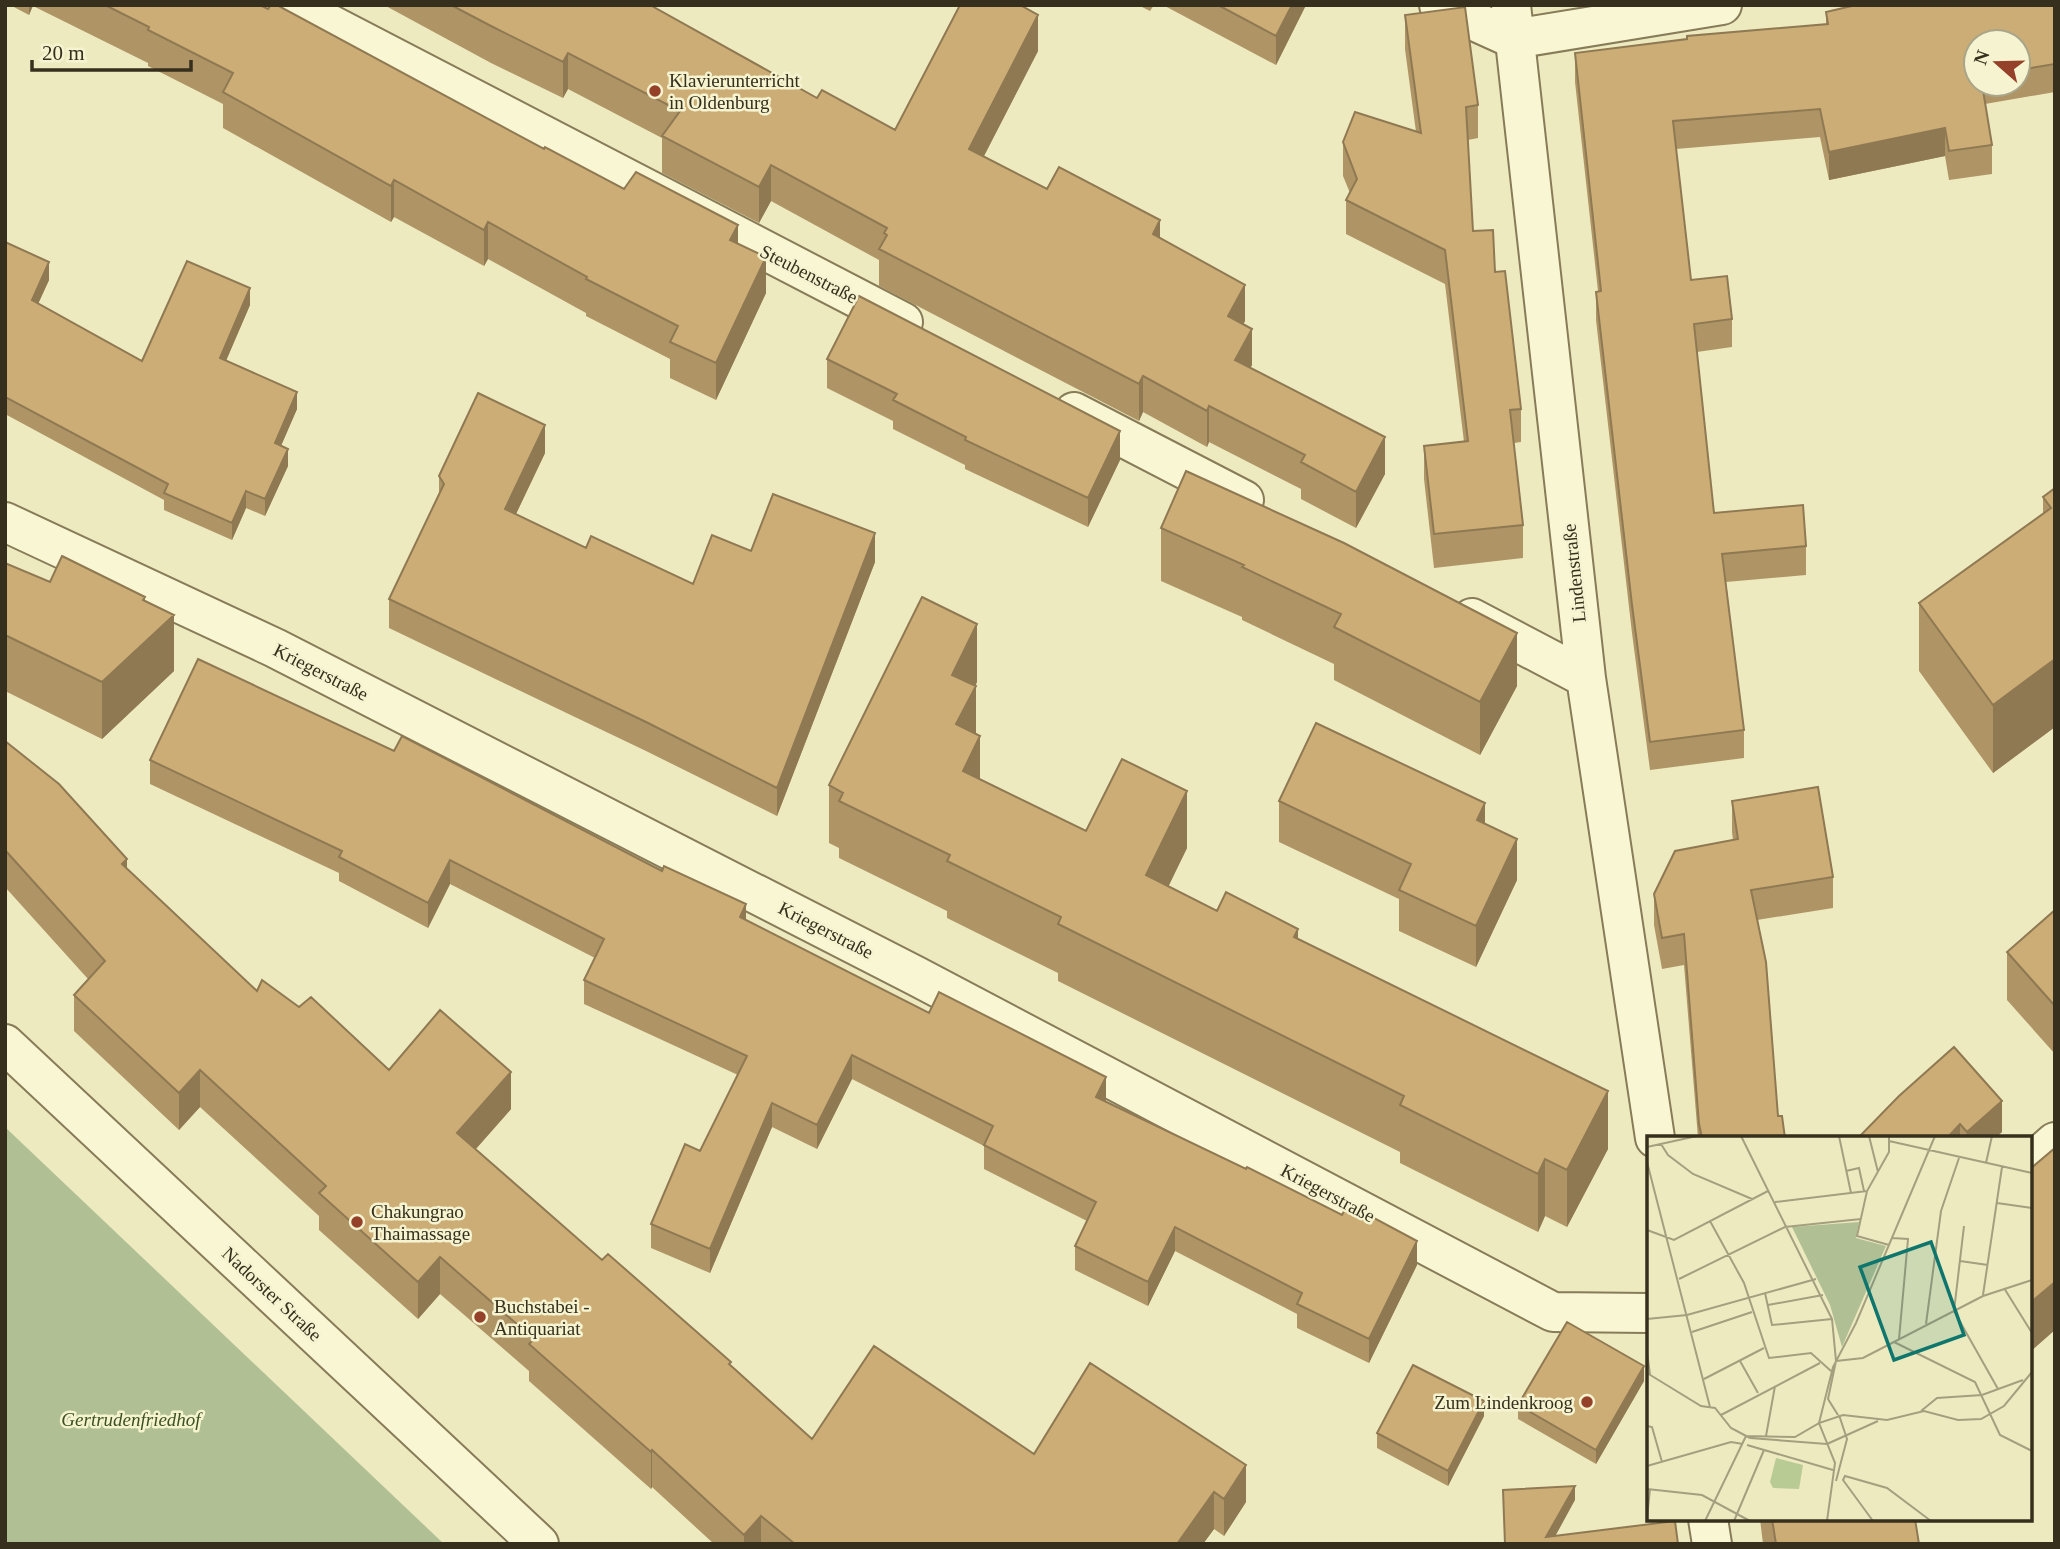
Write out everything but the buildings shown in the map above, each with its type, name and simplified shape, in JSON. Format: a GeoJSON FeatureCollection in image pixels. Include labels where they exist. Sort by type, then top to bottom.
{"type":"FeatureCollection","features":[{"type":"Feature","properties":{"kind":"street","name":"Steubenstraße"},"geometry":{"type":"LineString","coordinates":[[293,5],[933,338]]}},
{"type":"Feature","properties":{"kind":"street"},"geometry":{"type":"LineString","coordinates":[[1439,5],[1513,22],[1722,5]]}},
{"type":"Feature","properties":{"kind":"street","name":"Lindenstraße"},"geometry":{"type":"LineString","coordinates":[[1513,22],[1586,678],[1655,1136]]}},
{"type":"Feature","properties":{"kind":"street"},"geometry":{"type":"LineString","coordinates":[[1044,396],[1278,518]]}},
{"type":"Feature","properties":{"kind":"street","name":"Kriegerstraße"},"geometry":{"type":"LineString","coordinates":[[5,522],[275,648],[928,983],[1553,1311],[1647,1313]]}},
{"type":"Feature","properties":{"kind":"street"},"geometry":{"type":"LineString","coordinates":[[1438,601],[1586,678]]}},
{"type":"Feature","properties":{"kind":"street","name":"Nadorster Straße"},"geometry":{"type":"LineString","coordinates":[[5,1044],[539,1544]]}},
{"type":"Feature","properties":{"kind":"street"},"geometry":{"type":"LineString","coordinates":[[2032,1162],[2055,1142]]}},
{"type":"Feature","properties":{"kind":"street"},"geometry":{"type":"LineString","coordinates":[[1708,1521],[1712,1544]]}},
{"type":"Feature","properties":{"kind":"green space","name":"Gertrudenfriedhof"},"geometry":{"type":"Polygon","coordinates":[[[5,1127],[444,1544],[5,1544],[5,1127]]]}},
{"type":"Feature","properties":{"kind":"place","name":"Klavierunterricht in Oldenburg"},"geometry":{"type":"Point","coordinates":[655,91]}},
{"type":"Feature","properties":{"kind":"place","name":"Chakungrao Thaimassage"},"geometry":{"type":"Point","coordinates":[357,1222]}},
{"type":"Feature","properties":{"kind":"place","name":"Buchstabei - Antiquariat"},"geometry":{"type":"Point","coordinates":[480,1317]}},
{"type":"Feature","properties":{"kind":"place","name":"Zum Lindenkroog"},"geometry":{"type":"Point","coordinates":[1587,1402]}}]}
